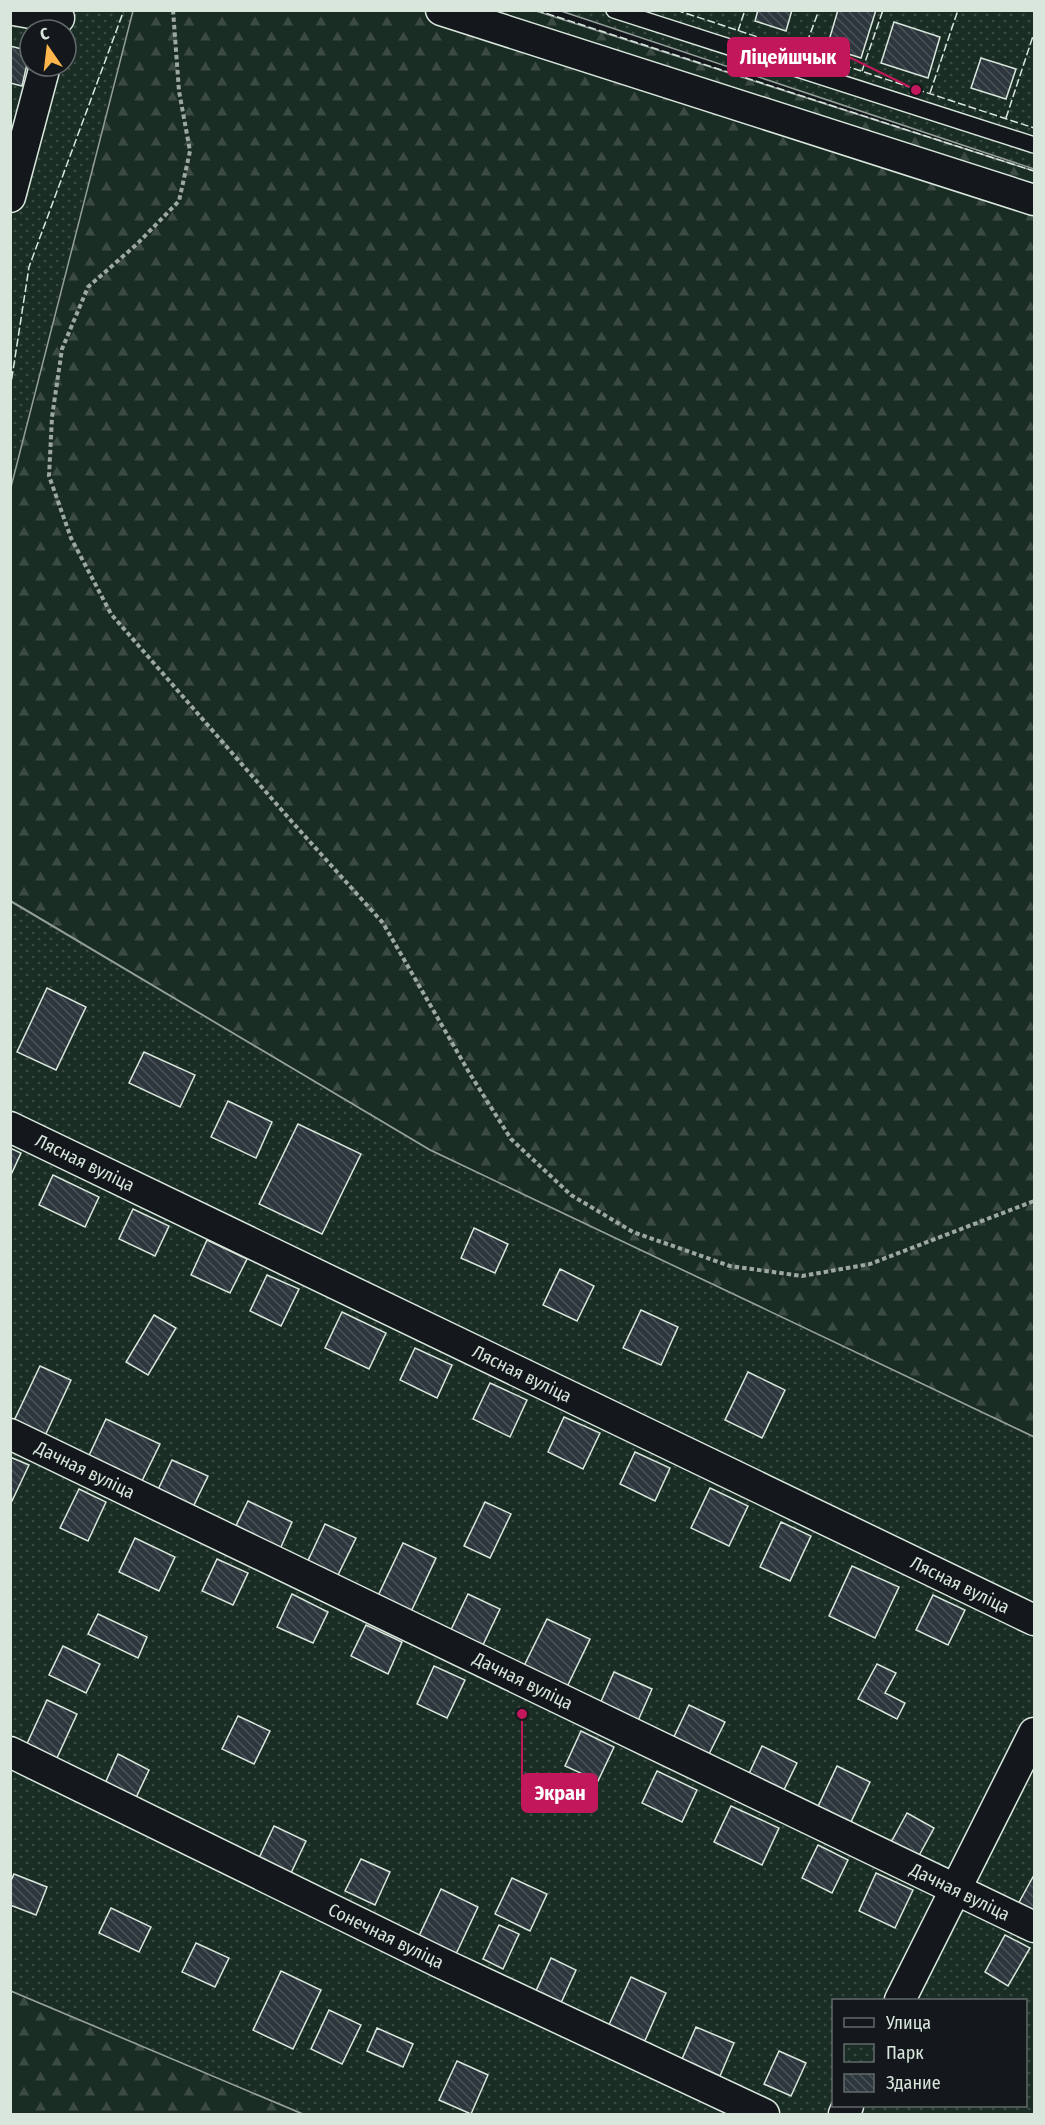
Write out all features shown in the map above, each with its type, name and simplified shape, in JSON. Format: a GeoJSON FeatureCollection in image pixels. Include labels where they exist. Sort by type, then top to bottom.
{"type":"FeatureCollection","features":[{"type":"Feature","properties":{"kind":"street"},"geometry":{"type":"LineString","coordinates":[[15,10],[49,18]]}},
{"type":"Feature","properties":{"kind":"street"},"geometry":{"type":"LineString","coordinates":[[441,10],[1035,200]]}},
{"type":"Feature","properties":{"kind":"street"},"geometry":{"type":"LineString","coordinates":[[10,197],[42,78]]}},
{"type":"Feature","properties":{"kind":"street","name":"Лясная вуліца"},"geometry":{"type":"LineString","coordinates":[[10,1128],[1035,1620]]}},
{"type":"Feature","properties":{"kind":"street","name":"Дачная вуліца"},"geometry":{"type":"LineString","coordinates":[[10,1434],[1035,1927]]}},
{"type":"Feature","properties":{"kind":"street"},"geometry":{"type":"LineString","coordinates":[[901,1999],[954,1889],[1035,1733]]}},
{"type":"Feature","properties":{"kind":"street","name":"Сонечная вуліца"},"geometry":{"type":"LineString","coordinates":[[10,1752],[439,1962],[764,2115]]}},
{"type":"Feature","properties":{"kind":"lane"},"geometry":{"type":"LineString","coordinates":[[614,10],[1035,146]]}},
{"type":"Feature","properties":{"kind":"path"},"geometry":{"type":"LineString","coordinates":[[173,10],[179,91],[190,151],[179,201],[137,244],[88,287],[62,349],[52,417],[49,476],[71,538],[111,614],[293,824],[383,923],[470,1074],[511,1139],[572,1195],[633,1232],[730,1266],[802,1276],[870,1264],[1035,1201]]}},
{"type":"Feature","properties":{"kind":"green space"},"geometry":{"type":"Polygon","coordinates":[[[11,11],[133,11],[11,487],[11,11]]]}},
{"type":"Feature","properties":{"kind":"green space"},"geometry":{"type":"Polygon","coordinates":[[[124,11],[536,11],[1034,171],[1034,1437],[430,1150],[11,901],[11,390],[124,11]]]}},
{"type":"Feature","properties":{"kind":"green space"},"geometry":{"type":"Polygon","coordinates":[[[561,11],[1034,11],[1034,169],[561,11]]]}},
{"type":"Feature","properties":{"kind":"green space"},"geometry":{"type":"Polygon","coordinates":[[[10,901],[430,1150],[1034,1437],[1034,2114],[303,2114],[11,1991],[10,901]]]}},
{"type":"Feature","properties":{"kind":"green space"},"geometry":{"type":"Polygon","coordinates":[[[11,1991],[303,2114],[11,2114],[11,1991]]]}},
{"type":"Feature","properties":{"kind":"building"},"geometry":{"type":"Polygon","coordinates":[[[758,10],[792,10],[786,31],[755,21],[758,10]]]}},
{"type":"Feature","properties":{"kind":"building"},"geometry":{"type":"Polygon","coordinates":[[[838,10],[876,10],[861,58],[827,47],[838,10]]]}},
{"type":"Feature","properties":{"kind":"building"},"geometry":{"type":"Polygon","coordinates":[[[894,22],[940,37],[928,78],[881,63],[894,22]]]}},
{"type":"Feature","properties":{"kind":"building"},"geometry":{"type":"Polygon","coordinates":[[[10,46],[18,48],[18,78],[24,78],[22,86],[10,83],[10,46]]]}},
{"type":"Feature","properties":{"kind":"building"},"geometry":{"type":"Polygon","coordinates":[[[981,58],[1016,69],[1006,99],[971,88],[981,58]]]}},
{"type":"Feature","properties":{"kind":"building"},"geometry":{"type":"Polygon","coordinates":[[[47,988],[86,1007],[56,1070],[17,1052],[47,988]]]}},
{"type":"Feature","properties":{"kind":"building"},"geometry":{"type":"Polygon","coordinates":[[[144,1052],[195,1075],[180,1107],[129,1083],[144,1052]]]}},
{"type":"Feature","properties":{"kind":"building"},"geometry":{"type":"Polygon","coordinates":[[[228,1101],[272,1122],[256,1158],[211,1137],[228,1101]]]}},
{"type":"Feature","properties":{"kind":"building"},"geometry":{"type":"Polygon","coordinates":[[[298,1124],[361,1154],[322,1234],[259,1204],[298,1124]]]}},
{"type":"Feature","properties":{"kind":"building"},"geometry":{"type":"Polygon","coordinates":[[[10,1148],[21,1153],[10,1177],[10,1148]]]}},
{"type":"Feature","properties":{"kind":"building"},"geometry":{"type":"Polygon","coordinates":[[[53,1175],[99,1197],[85,1227],[39,1205],[53,1175]]]}},
{"type":"Feature","properties":{"kind":"building"},"geometry":{"type":"Polygon","coordinates":[[[133,1209],[169,1226],[155,1256],[119,1239],[133,1209]]]}},
{"type":"Feature","properties":{"kind":"building"},"geometry":{"type":"Polygon","coordinates":[[[474,1228],[508,1244],[495,1273],[461,1258],[474,1228]]]}},
{"type":"Feature","properties":{"kind":"building"},"geometry":{"type":"Polygon","coordinates":[[[207,1240],[247,1259],[230,1293],[191,1275],[207,1240]]]}},
{"type":"Feature","properties":{"kind":"building"},"geometry":{"type":"Polygon","coordinates":[[[560,1269],[594,1286],[577,1321],[543,1305],[560,1269]]]}},
{"type":"Feature","properties":{"kind":"building"},"geometry":{"type":"Polygon","coordinates":[[[267,1275],[299,1289],[281,1326],[250,1311],[267,1275]]]}},
{"type":"Feature","properties":{"kind":"building"},"geometry":{"type":"Polygon","coordinates":[[[641,1310],[678,1327],[661,1365],[623,1348],[641,1310]]]}},
{"type":"Feature","properties":{"kind":"building"},"geometry":{"type":"Polygon","coordinates":[[[342,1312],[386,1333],[369,1369],[325,1348],[342,1312]]]}},
{"type":"Feature","properties":{"kind":"building"},"geometry":{"type":"Polygon","coordinates":[[[154,1315],[176,1328],[148,1375],[126,1362],[154,1315]]]}},
{"type":"Feature","properties":{"kind":"building"},"geometry":{"type":"Polygon","coordinates":[[[415,1348],[452,1365],[437,1398],[400,1380],[415,1348]]]}},
{"type":"Feature","properties":{"kind":"building"},"geometry":{"type":"Polygon","coordinates":[[[40,1366],[71,1380],[43,1440],[12,1425],[40,1366]]]}},
{"type":"Feature","properties":{"kind":"building"},"geometry":{"type":"Polygon","coordinates":[[[748,1372],[785,1390],[762,1438],[725,1420],[748,1372]]]}},
{"type":"Feature","properties":{"kind":"building"},"geometry":{"type":"Polygon","coordinates":[[[490,1383],[527,1400],[510,1437],[473,1419],[490,1383]]]}},
{"type":"Feature","properties":{"kind":"building"},"geometry":{"type":"Polygon","coordinates":[[[564,1417],[600,1433],[583,1469],[548,1452],[564,1417]]]}},
{"type":"Feature","properties":{"kind":"building"},"geometry":{"type":"Polygon","coordinates":[[[106,1419],[160,1444],[139,1487],[86,1462],[106,1419]]]}},
{"type":"Feature","properties":{"kind":"building"},"geometry":{"type":"Polygon","coordinates":[[[635,1452],[670,1468],[655,1501],[620,1484],[635,1452]]]}},
{"type":"Feature","properties":{"kind":"building"},"geometry":{"type":"Polygon","coordinates":[[[10,1457],[29,1465],[12,1501],[10,1500],[10,1457]]]}},
{"type":"Feature","properties":{"kind":"building"},"geometry":{"type":"Polygon","coordinates":[[[172,1460],[208,1476],[191,1511],[156,1494],[172,1460]]]}},
{"type":"Feature","properties":{"kind":"building"},"geometry":{"type":"Polygon","coordinates":[[[710,1488],[748,1506],[729,1546],[691,1528],[710,1488]]]}},
{"type":"Feature","properties":{"kind":"building"},"geometry":{"type":"Polygon","coordinates":[[[79,1489],[106,1502],[88,1541],[60,1528],[79,1489]]]}},
{"type":"Feature","properties":{"kind":"building"},"geometry":{"type":"Polygon","coordinates":[[[248,1501],[292,1522],[277,1556],[232,1534],[248,1501]]]}},
{"type":"Feature","properties":{"kind":"building"},"geometry":{"type":"Polygon","coordinates":[[[485,1502],[511,1514],[490,1558],[464,1546],[485,1502]]]}},
{"type":"Feature","properties":{"kind":"building"},"geometry":{"type":"Polygon","coordinates":[[[781,1522],[811,1536],[790,1581],[760,1567],[781,1522]]]}},
{"type":"Feature","properties":{"kind":"building"},"geometry":{"type":"Polygon","coordinates":[[[325,1524],[356,1538],[336,1579],[306,1565],[325,1524]]]}},
{"type":"Feature","properties":{"kind":"building"},"geometry":{"type":"Polygon","coordinates":[[[135,1538],[175,1557],[159,1591],[119,1572],[135,1538]]]}},
{"type":"Feature","properties":{"kind":"building"},"geometry":{"type":"Polygon","coordinates":[[[403,1543],[436,1558],[409,1616],[376,1600],[403,1543]]]}},
{"type":"Feature","properties":{"kind":"building"},"geometry":{"type":"Polygon","coordinates":[[[217,1559],[248,1573],[233,1605],[202,1591],[217,1559]]]}},
{"type":"Feature","properties":{"kind":"building"},"geometry":{"type":"Polygon","coordinates":[[[852,1566],[899,1587],[875,1638],[829,1616],[852,1566]]]}},
{"type":"Feature","properties":{"kind":"building"},"geometry":{"type":"Polygon","coordinates":[[[292,1594],[328,1612],[313,1643],[277,1627],[292,1594]]]}},
{"type":"Feature","properties":{"kind":"building"},"geometry":{"type":"Polygon","coordinates":[[[468,1594],[500,1609],[481,1649],[449,1634],[468,1594]]]}},
{"type":"Feature","properties":{"kind":"building"},"geometry":{"type":"Polygon","coordinates":[[[933,1595],[965,1610],[948,1645],[916,1630],[933,1595]]]}},
{"type":"Feature","properties":{"kind":"building"},"geometry":{"type":"Polygon","coordinates":[[[98,1614],[147,1637],[138,1658],[88,1634],[98,1614]]]}},
{"type":"Feature","properties":{"kind":"building"},"geometry":{"type":"Polygon","coordinates":[[[547,1619],[590,1639],[564,1693],[521,1672],[547,1619]]]}},
{"type":"Feature","properties":{"kind":"building"},"geometry":{"type":"Polygon","coordinates":[[[366,1625],[402,1642],[388,1674],[351,1656],[366,1625]]]}},
{"type":"Feature","properties":{"kind":"building"},"geometry":{"type":"Polygon","coordinates":[[[63,1646],[100,1664],[86,1693],[49,1675],[63,1646]]]}},
{"type":"Feature","properties":{"kind":"building"},"geometry":{"type":"Polygon","coordinates":[[[877,1664],[896,1673],[885,1693],[905,1703],[897,1719],[858,1699],[877,1664]]]}},
{"type":"Feature","properties":{"kind":"building"},"geometry":{"type":"Polygon","coordinates":[[[434,1666],[465,1680],[447,1718],[417,1704],[434,1666]]]}},
{"type":"Feature","properties":{"kind":"building"},"geometry":{"type":"Polygon","coordinates":[[[614,1672],[652,1689],[637,1723],[599,1706],[614,1672]]]}},
{"type":"Feature","properties":{"kind":"building"},"geometry":{"type":"Polygon","coordinates":[[[47,1700],[77,1714],[56,1760],[26,1746],[47,1700]]]}},
{"type":"Feature","properties":{"kind":"building"},"geometry":{"type":"Polygon","coordinates":[[[689,1705],[725,1722],[707,1758],[672,1741],[689,1705]]]}},
{"type":"Feature","properties":{"kind":"building"},"geometry":{"type":"Polygon","coordinates":[[[238,1716],[270,1731],[254,1764],[222,1749],[238,1716]]]}},
{"type":"Feature","properties":{"kind":"building"},"geometry":{"type":"Polygon","coordinates":[[[581,1731],[614,1747],[598,1781],[565,1766],[581,1731]]]}},
{"type":"Feature","properties":{"kind":"building"},"geometry":{"type":"Polygon","coordinates":[[[762,1746],[797,1763],[781,1796],[746,1780],[762,1746]]]}},
{"type":"Feature","properties":{"kind":"building"},"geometry":{"type":"Polygon","coordinates":[[[118,1754],[149,1770],[134,1802],[103,1788],[118,1754]]]}},
{"type":"Feature","properties":{"kind":"building"},"geometry":{"type":"Polygon","coordinates":[[[837,1766],[870,1782],[848,1828],[815,1813],[837,1766]]]}},
{"type":"Feature","properties":{"kind":"building"},"geometry":{"type":"Polygon","coordinates":[[[657,1771],[697,1790],[682,1822],[642,1803],[657,1771]]]}},
{"type":"Feature","properties":{"kind":"building"},"geometry":{"type":"Polygon","coordinates":[[[731,1806],[779,1828],[762,1865],[714,1842],[731,1806]]]}},
{"type":"Feature","properties":{"kind":"building"},"geometry":{"type":"Polygon","coordinates":[[[907,1813],[934,1828],[916,1861],[889,1846],[907,1813]]]}},
{"type":"Feature","properties":{"kind":"building"},"geometry":{"type":"Polygon","coordinates":[[[274,1826],[306,1841],[291,1873],[259,1858],[274,1826]]]}},
{"type":"Feature","properties":{"kind":"building"},"geometry":{"type":"Polygon","coordinates":[[[818,1845],[848,1860],[832,1893],[802,1878],[818,1845]]]}},
{"type":"Feature","properties":{"kind":"building"},"geometry":{"type":"Polygon","coordinates":[[[361,1859],[390,1872],[375,1905],[345,1891],[361,1859]]]}},
{"type":"Feature","properties":{"kind":"building"},"geometry":{"type":"Polygon","coordinates":[[[876,1873],[913,1890],[895,1928],[859,1911],[876,1873]]]}},
{"type":"Feature","properties":{"kind":"building"},"geometry":{"type":"Polygon","coordinates":[[[14,1874],[47,1887],[36,1915],[10,1905],[10,1883],[14,1874]]]}},
{"type":"Feature","properties":{"kind":"building"},"geometry":{"type":"Polygon","coordinates":[[[1034,1875],[1034,1916],[1017,1906],[1034,1875]]]}},
{"type":"Feature","properties":{"kind":"building"},"geometry":{"type":"Polygon","coordinates":[[[512,1878],[547,1894],[530,1931],[495,1914],[512,1878]]]}},
{"type":"Feature","properties":{"kind":"building"},"geometry":{"type":"Polygon","coordinates":[[[441,1889],[478,1907],[456,1954],[419,1936],[441,1889]]]}},
{"type":"Feature","properties":{"kind":"building"},"geometry":{"type":"Polygon","coordinates":[[[111,1908],[151,1927],[139,1952],[99,1933],[111,1908]]]}},
{"type":"Feature","properties":{"kind":"building"},"geometry":{"type":"Polygon","coordinates":[[[499,1925],[519,1934],[503,1969],[483,1959],[499,1925]]]}},
{"type":"Feature","properties":{"kind":"building"},"geometry":{"type":"Polygon","coordinates":[[[1005,1935],[1030,1948],[1008,1986],[985,1972],[1005,1935]]]}},
{"type":"Feature","properties":{"kind":"building"},"geometry":{"type":"Polygon","coordinates":[[[196,1943],[229,1958],[215,1987],[182,1972],[196,1943]]]}},
{"type":"Feature","properties":{"kind":"building"},"geometry":{"type":"Polygon","coordinates":[[[551,1958],[576,1970],[560,2005],[535,1993],[551,1958]]]}},
{"type":"Feature","properties":{"kind":"building"},"geometry":{"type":"Polygon","coordinates":[[[281,1971],[321,1990],[293,2049],[253,2030],[281,1971]]]}},
{"type":"Feature","properties":{"kind":"building"},"geometry":{"type":"Polygon","coordinates":[[[631,1977],[666,1993],[643,2045],[607,2029],[631,1977]]]}},
{"type":"Feature","properties":{"kind":"building"},"geometry":{"type":"Polygon","coordinates":[[[329,2010],[361,2025],[342,2064],[311,2049],[329,2010]]]}},
{"type":"Feature","properties":{"kind":"building"},"geometry":{"type":"Polygon","coordinates":[[[696,2027],[734,2043],[720,2076],[682,2059],[696,2027]]]}},
{"type":"Feature","properties":{"kind":"building"},"geometry":{"type":"Polygon","coordinates":[[[377,2028],[413,2044],[403,2067],[367,2051],[377,2028]]]}},
{"type":"Feature","properties":{"kind":"building"},"geometry":{"type":"Polygon","coordinates":[[[779,2051],[806,2063],[791,2096],[764,2084],[779,2051]]]}},
{"type":"Feature","properties":{"kind":"building"},"geometry":{"type":"Polygon","coordinates":[[[457,2061],[488,2075],[471,2114],[439,2100],[457,2061]]]}},
{"type":"Feature","properties":{"kind":"fence"},"geometry":{"type":"LineString","coordinates":[[10,390],[29,267],[124,10]]}},
{"type":"Feature","properties":{"kind":"fence"},"geometry":{"type":"LineString","coordinates":[[536,10],[1034,171]]}},
{"type":"Feature","properties":{"kind":"fence"},"geometry":{"type":"LineString","coordinates":[[676,10],[1034,128]]}},
{"type":"Feature","properties":{"kind":"fence"},"geometry":{"type":"LineString","coordinates":[[738,31],[745,10]]}},
{"type":"Feature","properties":{"kind":"fence"},"geometry":{"type":"LineString","coordinates":[[803,53],[819,10]]}},
{"type":"Feature","properties":{"kind":"fence"},"geometry":{"type":"LineString","coordinates":[[862,71],[883,10]]}},
{"type":"Feature","properties":{"kind":"fence"},"geometry":{"type":"LineString","coordinates":[[930,93],[958,10]]}},
{"type":"Feature","properties":{"kind":"fence"},"geometry":{"type":"LineString","coordinates":[[1006,118],[1034,33]]}},
{"type":"Feature","properties":{"kind":"place","name":"Ліцейшчык"},"geometry":{"type":"Point","coordinates":[916,90]}},
{"type":"Feature","properties":{"kind":"place","name":"Экран"},"geometry":{"type":"Point","coordinates":[522,1714]}}]}
